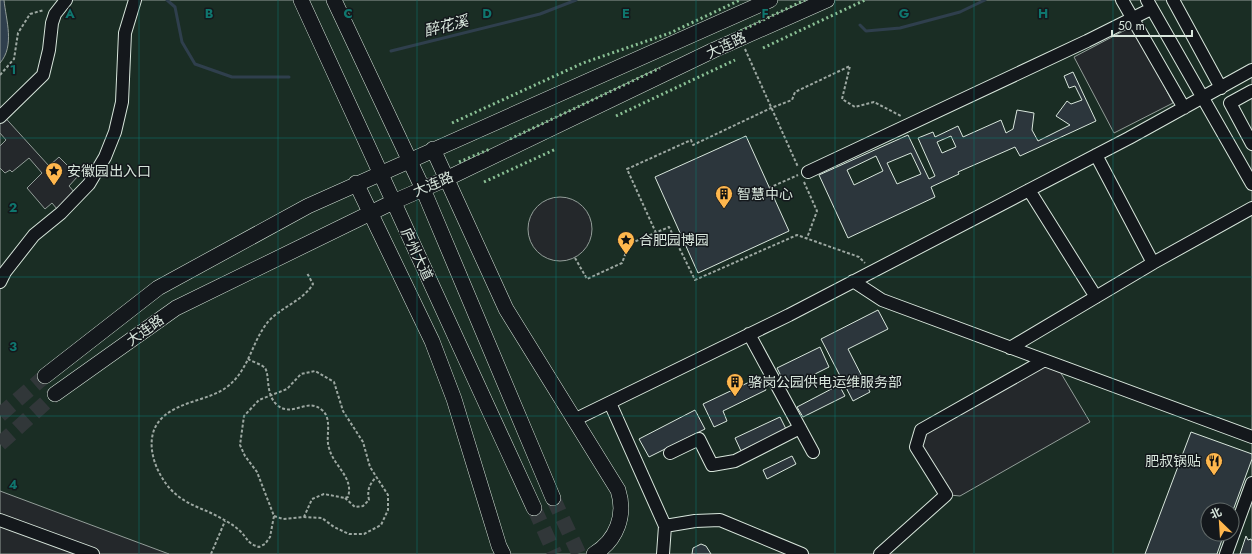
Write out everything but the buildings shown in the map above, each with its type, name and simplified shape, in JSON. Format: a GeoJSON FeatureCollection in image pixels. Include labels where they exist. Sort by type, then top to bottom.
{"type":"FeatureCollection","features":[{"type":"Feature","properties":{"kind":"main road","name":"庐州大道"},"geometry":{"type":"LineString","coordinates":[[301,0],[534,508]]}},
{"type":"Feature","properties":{"kind":"main road"},"geometry":{"type":"LineString","coordinates":[[334,0],[423,189],[553,498]]}},
{"type":"Feature","properties":{"kind":"main road","name":"大连路"},"geometry":{"type":"LineString","coordinates":[[45,376],[158,288],[308,206],[356,183],[770,0]]}},
{"type":"Feature","properties":{"kind":"main road","name":"大连路"},"geometry":{"type":"LineString","coordinates":[[55,394],[176,308],[393,202],[446,179],[740,39],[827,0]]}},
{"type":"Feature","properties":{"kind":"main road"},"geometry":{"type":"LineString","coordinates":[[433,149],[506,309],[574,420],[613,479],[622,502],[621,517],[617,529],[602,549],[594,554]]}},
{"type":"Feature","properties":{"kind":"main road"},"geometry":{"type":"LineString","coordinates":[[356,183],[372,213],[432,341],[454,399],[499,546],[503,554]]}},
{"type":"Feature","properties":{"kind":"street"},"geometry":{"type":"LineString","coordinates":[[0,117],[43,75],[49,50],[52,23],[55,14],[66,0]]}},
{"type":"Feature","properties":{"kind":"street"},"geometry":{"type":"LineString","coordinates":[[0,282],[34,235],[60,213],[89,184],[105,157],[115,132],[122,102],[125,33],[135,0]]}},
{"type":"Feature","properties":{"kind":"street"},"geometry":{"type":"LineString","coordinates":[[1122,0],[1184,108]]}},
{"type":"Feature","properties":{"kind":"street"},"geometry":{"type":"LineString","coordinates":[[1172,0],[1221,88]]}},
{"type":"Feature","properties":{"kind":"street"},"geometry":{"type":"LineString","coordinates":[[806,176],[906,126],[1132,18],[1149,4],[1252,184]]}},
{"type":"Feature","properties":{"kind":"street"},"geometry":{"type":"LineString","coordinates":[[574,420],[873,271],[1096,155],[1252,70]]}},
{"type":"Feature","properties":{"kind":"street"},"geometry":{"type":"LineString","coordinates":[[1252,91],[1230,104],[1252,144]]}},
{"type":"Feature","properties":{"kind":"street"},"geometry":{"type":"LineString","coordinates":[[1096,155],[1153,263]]}},
{"type":"Feature","properties":{"kind":"street"},"geometry":{"type":"LineString","coordinates":[[1029,190],[1096,297]]}},
{"type":"Feature","properties":{"kind":"street"},"geometry":{"type":"LineString","coordinates":[[1010,348],[1153,263],[1252,208]]}},
{"type":"Feature","properties":{"kind":"street"},"geometry":{"type":"LineString","coordinates":[[853,281],[882,300],[1252,437]]}},
{"type":"Feature","properties":{"kind":"street"},"geometry":{"type":"LineString","coordinates":[[749,334],[813,452]]}},
{"type":"Feature","properties":{"kind":"street"},"geometry":{"type":"LineString","coordinates":[[880,554],[946,495],[916,447],[921,430],[1044,361]]}},
{"type":"Feature","properties":{"kind":"street"},"geometry":{"type":"LineString","coordinates":[[610,403],[665,526],[663,554]]}},
{"type":"Feature","properties":{"kind":"street"},"geometry":{"type":"LineString","coordinates":[[670,453],[699,439],[712,464],[734,461],[800,428]]}},
{"type":"Feature","properties":{"kind":"street"},"geometry":{"type":"LineString","coordinates":[[1226,554],[1252,483]]}},
{"type":"Feature","properties":{"kind":"street"},"geometry":{"type":"LineString","coordinates":[[0,520],[93,554]]}},
{"type":"Feature","properties":{"kind":"street"},"geometry":{"type":"LineString","coordinates":[[665,526],[695,521],[720,520],[802,554]]}},
{"type":"Feature","properties":{"kind":"path"},"geometry":{"type":"LineString","coordinates":[[0,75],[14,60],[18,33],[30,14],[46,10],[55,14]]}},
{"type":"Feature","properties":{"kind":"path"},"geometry":{"type":"LineString","coordinates":[[740,39],[801,174],[769,188]]}},
{"type":"Feature","properties":{"kind":"path"},"geometry":{"type":"LineString","coordinates":[[656,233],[627,169],[691,140],[693,145],[771,108],[792,100],[795,92],[850,66],[842,99],[855,107],[874,102],[902,116],[906,126]]}},
{"type":"Feature","properties":{"kind":"path"},"geometry":{"type":"LineString","coordinates":[[806,176],[817,211],[807,238]]}},
{"type":"Feature","properties":{"kind":"path"},"geometry":{"type":"LineString","coordinates":[[575,258],[587,279],[622,263],[629,244],[669,227],[695,280],[797,235],[859,257],[873,271]]}},
{"type":"Feature","properties":{"kind":"path"},"geometry":{"type":"LineString","coordinates":[[274,516],[283,519],[304,517],[322,518],[334,527],[349,534],[364,534],[381,525],[388,510],[388,495],[370,467],[363,442],[343,411],[334,382],[315,371],[301,374],[287,389],[258,400],[244,416],[240,445],[245,456],[258,472],[274,516],[270,537],[266,544],[259,547],[249,544],[241,532],[225,520],[178,496],[164,480],[154,461],[152,444],[154,432],[161,419],[178,408],[226,387],[244,369],[268,323],[286,306],[309,291],[313,284],[308,273]]}},
{"type":"Feature","properties":{"kind":"path"},"geometry":{"type":"LineString","coordinates":[[248,360],[264,368],[267,374],[268,390],[276,404],[284,410],[297,409],[304,405],[312,405],[323,410],[327,421],[328,446],[332,460],[350,483],[348,497],[344,498]]}},
{"type":"Feature","properties":{"kind":"path"},"geometry":{"type":"LineString","coordinates":[[304,517],[312,499],[324,494],[344,498],[355,507],[363,506],[369,500],[368,492],[370,483],[376,477]]}},
{"type":"Feature","properties":{"kind":"path"},"geometry":{"type":"LineString","coordinates":[[211,554],[225,520]]}},
{"type":"Feature","properties":{"kind":"green space","name":"合肥园博园"},"geometry":{"type":"Polygon","coordinates":[[[0,0],[1252,0],[1252,554],[0,554],[0,0]]]}},
{"type":"Feature","properties":{"kind":"shaded area"},"geometry":{"type":"Polygon","coordinates":[[[1133,26],[1173,103],[1114,133],[1074,57],[1133,26]]]}},
{"type":"Feature","properties":{"kind":"shaded area"},"geometry":{"type":"Polygon","coordinates":[[[0,112],[49,166],[59,157],[78,176],[69,186],[75,193],[57,209],[52,203],[45,209],[27,188],[42,173],[29,158],[12,172],[10,170],[5,173],[0,168],[0,146],[6,140],[0,133],[0,112]]]}},
{"type":"Feature","properties":{"kind":"shaded area"},"geometry":{"type":"Polygon","coordinates":[[[554,197],[566,197],[583,206],[590,217],[592,229],[590,241],[583,252],[566,261],[554,261],[542,256],[533,247],[528,235],[528,223],[533,211],[542,202],[554,197]]]}},
{"type":"Feature","properties":{"kind":"shaded area"},"geometry":{"type":"Polygon","coordinates":[[[1045,365],[1059,370],[1090,422],[960,496],[950,495],[921,444],[924,434],[1045,365]]]}},
{"type":"Feature","properties":{"kind":"shaded area"},"geometry":{"type":"Polygon","coordinates":[[[0,491],[169,554],[0,554],[0,491]]]}},
{"type":"Feature","properties":{"kind":"water"},"geometry":{"type":"Polygon","coordinates":[[[0,0],[4,0],[8,24],[8,41],[5,56],[0,63],[0,0]]]}},
{"type":"Feature","properties":{"kind":"waterway","name":"醉花溪"},"geometry":{"type":"LineString","coordinates":[[167,0],[175,7],[182,42],[195,64],[232,77],[289,77]]}},
{"type":"Feature","properties":{"kind":"waterway","name":"醉花溪"},"geometry":{"type":"LineString","coordinates":[[391,51],[540,14],[576,0]]}},
{"type":"Feature","properties":{"kind":"waterway","name":"醉花溪"},"geometry":{"type":"LineString","coordinates":[[860,25],[866,31],[900,28],[960,12],[985,0]]}},
{"type":"Feature","properties":{"kind":"tunnel"},"geometry":{"type":"LineString","coordinates":[[0,415],[45,376]]}},
{"type":"Feature","properties":{"kind":"tunnel"},"geometry":{"type":"LineString","coordinates":[[0,444],[55,394]]}},
{"type":"Feature","properties":{"kind":"tunnel"},"geometry":{"type":"LineString","coordinates":[[553,498],[579,554]]}},
{"type":"Feature","properties":{"kind":"tunnel"},"geometry":{"type":"LineString","coordinates":[[534,508],[555,554]]}},
{"type":"Feature","properties":{"kind":"hedge"},"geometry":{"type":"LineString","coordinates":[[452,123],[583,63],[670,33],[740,0]]}},
{"type":"Feature","properties":{"kind":"hedge"},"geometry":{"type":"LineString","coordinates":[[736,33],[805,0]]}},
{"type":"Feature","properties":{"kind":"hedge"},"geometry":{"type":"LineString","coordinates":[[763,48],[865,0]]}},
{"type":"Feature","properties":{"kind":"hedge"},"geometry":{"type":"LineString","coordinates":[[616,116],[735,60]]}},
{"type":"Feature","properties":{"kind":"hedge"},"geometry":{"type":"LineString","coordinates":[[510,139],[660,68]]}},
{"type":"Feature","properties":{"kind":"hedge"},"geometry":{"type":"LineString","coordinates":[[459,162],[490,149]]}},
{"type":"Feature","properties":{"kind":"hedge"},"geometry":{"type":"LineString","coordinates":[[484,182],[556,149]]}},
{"type":"Feature","properties":{"kind":"place","name":"安徽园出入口"},"geometry":{"type":"Point","coordinates":[54,186]}},
{"type":"Feature","properties":{"kind":"place","name":"智慧中心"},"geometry":{"type":"Point","coordinates":[724,209]}},
{"type":"Feature","properties":{"kind":"place","name":"合肥园博园"},"geometry":{"type":"Point","coordinates":[626,255]}},
{"type":"Feature","properties":{"kind":"place","name":"骆岗公园供电运维服务部"},"geometry":{"type":"Point","coordinates":[735,397]}},
{"type":"Feature","properties":{"kind":"place","name":"肥叔锅贴"},"geometry":{"type":"Point","coordinates":[1214,476]}}]}
